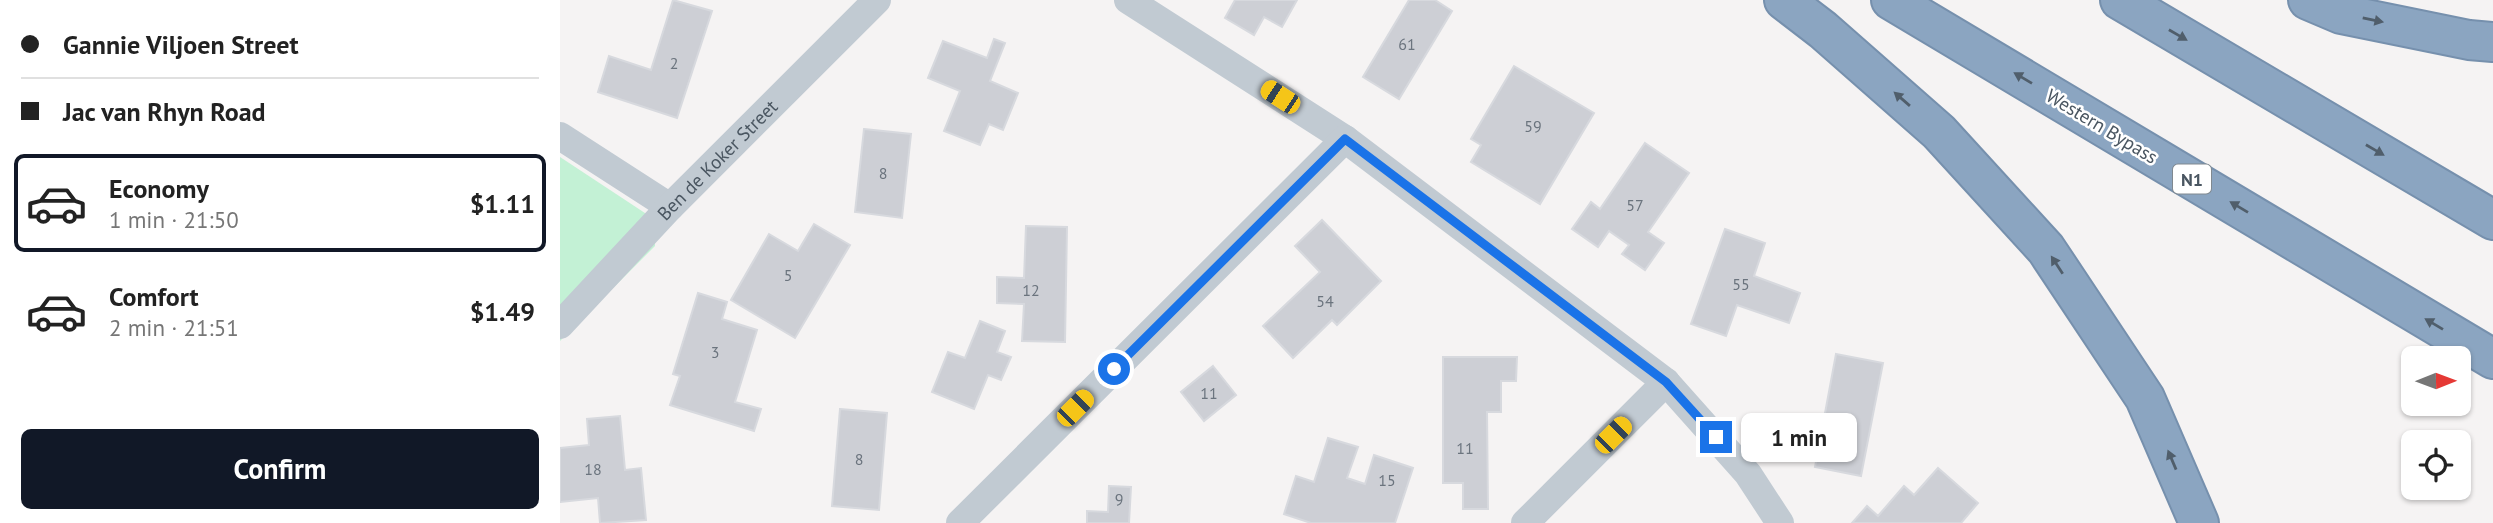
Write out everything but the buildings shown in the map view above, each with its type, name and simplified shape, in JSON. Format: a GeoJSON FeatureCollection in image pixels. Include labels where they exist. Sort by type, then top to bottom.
{"type":"FeatureCollection","features":[{"type":"Feature","properties":{"kind":"highway"},"geometry":{"type":"LineString","coordinates":[[1784,0],[1823,30],[1939,132],[2046,249],[2145,398],[2199,523]]}},
{"type":"Feature","properties":{"kind":"highway","name":"Western Bypass"},"geometry":{"type":"LineString","coordinates":[[1891,0],[2493,359]]}},
{"type":"Feature","properties":{"kind":"highway"},"geometry":{"type":"LineString","coordinates":[[2120,0],[2493,220]]}},
{"type":"Feature","properties":{"kind":"highway"},"geometry":{"type":"LineString","coordinates":[[2308,0],[2342,14],[2469,40],[2493,42]]}},
{"type":"Feature","properties":{"kind":"street","name":"Ben de Koker Street"},"geometry":{"type":"LineString","coordinates":[[560,325],[670,206],[877,0]]}},
{"type":"Feature","properties":{"kind":"street"},"geometry":{"type":"LineString","coordinates":[[1128,0],[1345,139],[1666,382],[1748,474],[1780,523]]}},
{"type":"Feature","properties":{"kind":"street"},"geometry":{"type":"LineString","coordinates":[[560,136],[670,206]]}},
{"type":"Feature","properties":{"kind":"street"},"geometry":{"type":"LineString","coordinates":[[960,523],[1345,139]]}},
{"type":"Feature","properties":{"kind":"street"},"geometry":{"type":"LineString","coordinates":[[1525,523],[1666,382]]}},
{"type":"Feature","properties":{"kind":"green space"},"geometry":{"type":"Polygon","coordinates":[[[560,157],[654,219],[655,246],[560,341],[560,157]]]}},
{"type":"Feature","properties":{"kind":"route"},"geometry":{"type":"LineString","coordinates":[[1114,369],[1345,139],[1666,382],[1716,437]]}}]}
